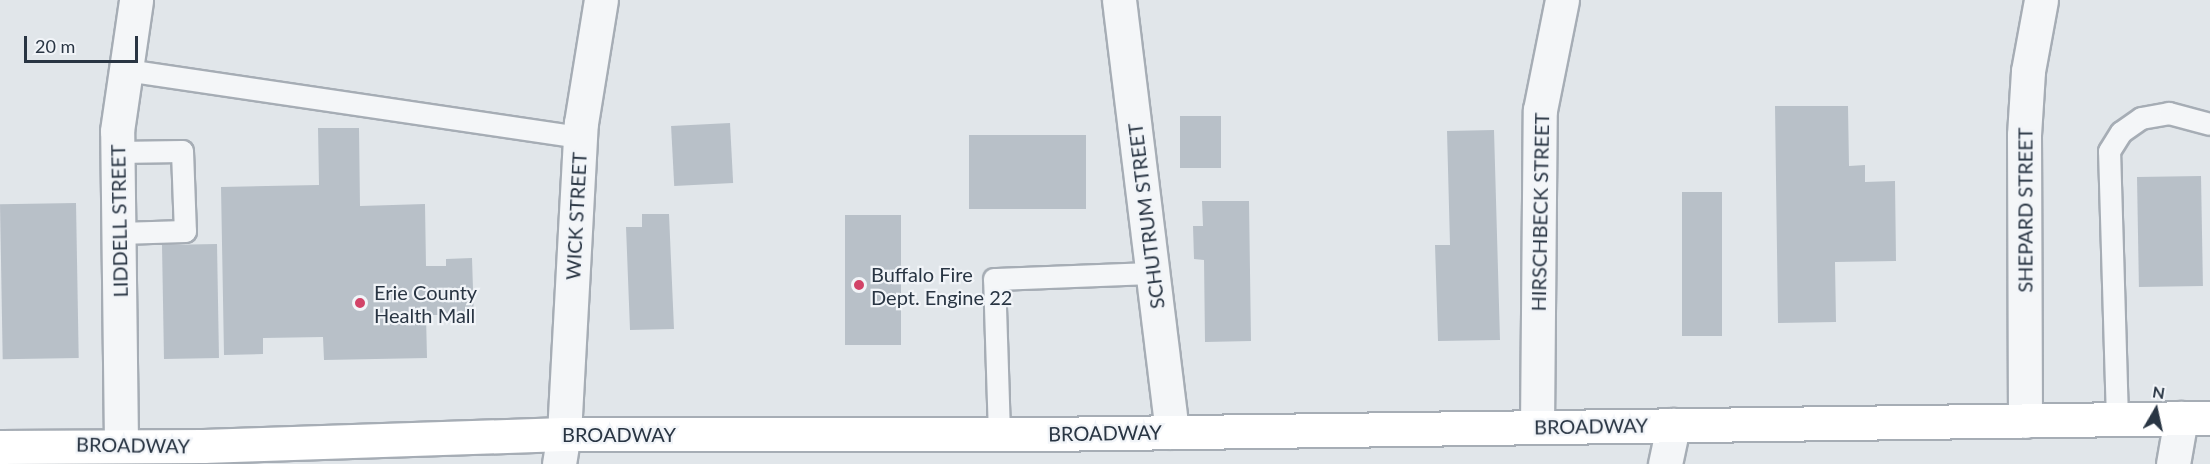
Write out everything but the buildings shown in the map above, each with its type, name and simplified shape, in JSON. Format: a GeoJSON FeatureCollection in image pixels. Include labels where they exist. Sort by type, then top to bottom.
{"type":"FeatureCollection","features":[{"type":"Feature","properties":{"kind":"main road","name":"BROADWAY"},"geometry":{"type":"LineString","coordinates":[[0,447],[46,455],[121,443],[203,446],[561,449],[999,434],[2196,418]]}},
{"type":"Feature","properties":{"kind":"street","name":"LIDDELL STREET"},"geometry":{"type":"LineString","coordinates":[[121,443],[117,152],[136,0]]}},
{"type":"Feature","properties":{"kind":"street","name":"WICK STREET"},"geometry":{"type":"LineString","coordinates":[[561,449],[580,137],[601,0]]}},
{"type":"Feature","properties":{"kind":"street","name":"SCHUTRUM STREET"},"geometry":{"type":"LineString","coordinates":[[1119,0],[1172,432]]}},
{"type":"Feature","properties":{"kind":"street","name":"HIRSCHBECK STREET"},"geometry":{"type":"LineString","coordinates":[[1537,427],[1540,110],[1562,0]]}},
{"type":"Feature","properties":{"kind":"street","name":"SHEPARD STREET"},"geometry":{"type":"LineString","coordinates":[[2025,421],[2024,135],[2028,71],[2041,0]]}},
{"type":"Feature","properties":{"kind":"street"},"geometry":{"type":"LineString","coordinates":[[2173,464],[2196,418]]}},
{"type":"Feature","properties":{"kind":"street"},"geometry":{"type":"LineString","coordinates":[[1665,464],[1673,425]]}},
{"type":"Feature","properties":{"kind":"lane"},"geometry":{"type":"LineString","coordinates":[[126,70],[580,137]]}},
{"type":"Feature","properties":{"kind":"lane"},"geometry":{"type":"LineString","coordinates":[[2117,419],[2109,151],[2121,132],[2141,118],[2169,113],[2210,124]]}},
{"type":"Feature","properties":{"kind":"lane"},"geometry":{"type":"LineString","coordinates":[[117,152],[182,151],[184,231],[119,233]]}},
{"type":"Feature","properties":{"kind":"lane"},"geometry":{"type":"LineString","coordinates":[[999,434],[994,279],[1153,273]]}},
{"type":"Feature","properties":{"kind":"place","name":"Buffalo Fire Dept. Engine 22"},"geometry":{"type":"Point","coordinates":[859,285]}},
{"type":"Feature","properties":{"kind":"place","name":"Erie County Health Mall"},"geometry":{"type":"Point","coordinates":[360,303]}}]}
